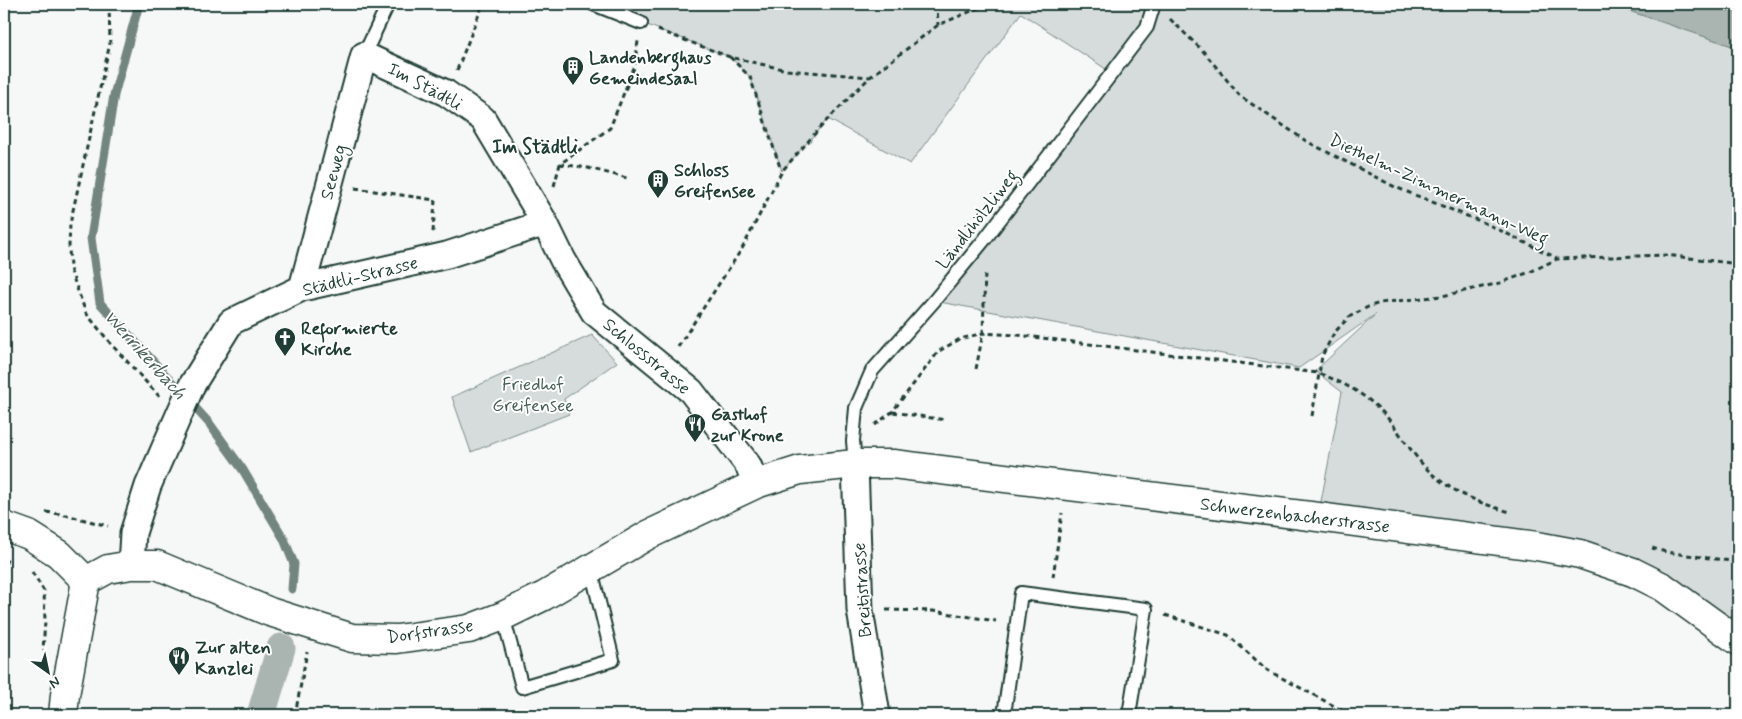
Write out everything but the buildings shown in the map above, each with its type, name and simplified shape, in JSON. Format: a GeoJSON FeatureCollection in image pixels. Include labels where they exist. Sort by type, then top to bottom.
{"type":"FeatureCollection","features":[{"type":"Feature","properties":{"kind":"street","name":"Im Städtli"},"geometry":{"type":"LineString","coordinates":[[364,55],[446,93],[483,119],[545,223]]}},
{"type":"Feature","properties":{"kind":"street","name":"Seeweg"},"geometry":{"type":"LineString","coordinates":[[302,288],[364,55]]}},
{"type":"Feature","properties":{"kind":"street","name":"Städtli-Strasse"},"geometry":{"type":"LineString","coordinates":[[131,564],[133,533],[148,486],[192,386],[231,322],[302,288],[447,255],[545,223]]}},
{"type":"Feature","properties":{"kind":"street","name":"Schlossstrasse"},"geometry":{"type":"LineString","coordinates":[[545,223],[594,312],[691,391],[748,465],[756,484]]}},
{"type":"Feature","properties":{"kind":"street","name":"Dorfstrasse"},"geometry":{"type":"LineString","coordinates":[[86,581],[108,569],[131,564],[157,565],[270,612],[352,638],[397,639],[469,629],[503,616],[544,596],[648,535],[756,484],[800,470],[854,464]]}},
{"type":"Feature","properties":{"kind":"street","name":"Schwerzenbacherstrasse"},"geometry":{"type":"LineString","coordinates":[[854,464],[893,464],[1537,546],[1580,554],[1633,572],[1656,583],[1728,634]]}},
{"type":"Feature","properties":{"kind":"street","name":"Breitistrasse"},"geometry":{"type":"LineString","coordinates":[[854,464],[860,610],[876,715]]}},
{"type":"Feature","properties":{"kind":"street"},"geometry":{"type":"LineString","coordinates":[[4,526],[29,535],[59,554],[86,581],[63,715]]}},
{"type":"Feature","properties":{"kind":"lane"},"geometry":{"type":"LineString","coordinates":[[364,55],[388,4]]}},
{"type":"Feature","properties":{"kind":"lane"},"geometry":{"type":"LineString","coordinates":[[593,4],[641,23]]}},
{"type":"Feature","properties":{"kind":"lane","name":"Ländlihölzliweg"},"geometry":{"type":"LineString","coordinates":[[854,464],[853,441],[856,408],[872,371],[934,301],[985,238],[1147,27],[1153,5]]}},
{"type":"Feature","properties":{"kind":"lane"},"geometry":{"type":"LineString","coordinates":[[503,616],[522,687],[614,660],[591,569]]}},
{"type":"Feature","properties":{"kind":"lane"},"geometry":{"type":"LineString","coordinates":[[1004,715],[1021,593],[1146,609],[1129,715]]}},
{"type":"Feature","properties":{"kind":"path"},"geometry":{"type":"LineString","coordinates":[[109,4],[110,43],[70,224],[70,269],[86,313],[111,344],[180,414]]}},
{"type":"Feature","properties":{"kind":"path"},"geometry":{"type":"LineString","coordinates":[[446,93],[464,55],[483,4]]}},
{"type":"Feature","properties":{"kind":"path"},"geometry":{"type":"LineString","coordinates":[[937,4],[938,25]]}},
{"type":"Feature","properties":{"kind":"path"},"geometry":{"type":"LineString","coordinates":[[664,369],[743,247],[782,171],[828,119],[870,77],[938,25],[988,4]]}},
{"type":"Feature","properties":{"kind":"path","name":"Diethelm-Zimmermann-Weg"},"geometry":{"type":"LineString","coordinates":[[1153,5],[1203,51],[1240,96],[1306,142],[1395,187],[1487,224],[1557,259]]}},
{"type":"Feature","properties":{"kind":"path"},"geometry":{"type":"LineString","coordinates":[[545,223],[560,164],[610,128],[635,65],[641,23],[730,57],[787,70],[870,77]]}},
{"type":"Feature","properties":{"kind":"path"},"geometry":{"type":"LineString","coordinates":[[730,57],[750,77],[782,171]]}},
{"type":"Feature","properties":{"kind":"path"},"geometry":{"type":"LineString","coordinates":[[560,164],[588,168],[627,178]]}},
{"type":"Feature","properties":{"kind":"path"},"geometry":{"type":"LineString","coordinates":[[330,184],[435,200],[432,258]]}},
{"type":"Feature","properties":{"kind":"path"},"geometry":{"type":"LineString","coordinates":[[976,369],[983,333],[985,238]]}},
{"type":"Feature","properties":{"kind":"path","name":"Diethelm-Zimmermann-Weg"},"geometry":{"type":"LineString","coordinates":[[1312,416],[1322,356],[1334,333],[1348,317],[1368,307],[1380,303],[1442,296],[1500,282],[1530,272],[1557,259],[1666,255],[1738,264]]}},
{"type":"Feature","properties":{"kind":"path"},"geometry":{"type":"LineString","coordinates":[[892,412],[944,420]]}},
{"type":"Feature","properties":{"kind":"path"},"geometry":{"type":"LineString","coordinates":[[1050,597],[1065,486]]}},
{"type":"Feature","properties":{"kind":"path"},"geometry":{"type":"LineString","coordinates":[[40,511],[66,515],[133,533]]}},
{"type":"Feature","properties":{"kind":"path"},"geometry":{"type":"LineString","coordinates":[[4,552],[10,555],[5,564]]}},
{"type":"Feature","properties":{"kind":"path"},"geometry":{"type":"LineString","coordinates":[[25,567],[33,573],[44,591],[45,621],[42,659]]}},
{"type":"Feature","properties":{"kind":"path"},"geometry":{"type":"LineString","coordinates":[[1146,609],[1228,635],[1267,670],[1351,715]]}},
{"type":"Feature","properties":{"kind":"path"},"geometry":{"type":"LineString","coordinates":[[860,610],[933,611],[1016,624]]}},
{"type":"Feature","properties":{"kind":"path"},"geometry":{"type":"LineString","coordinates":[[294,715],[312,626]]}},
{"type":"Feature","properties":{"kind":"green space"},"geometry":{"type":"Polygon","coordinates":[[[593,4],[1609,4],[1738,48],[1738,641],[1717,626],[1537,546],[1318,517],[1342,392],[1315,371],[1376,314],[1299,368],[934,301],[1112,73],[1021,13],[910,164],[828,119],[782,171],[750,77],[730,57],[593,4]]]}},
{"type":"Feature","properties":{"kind":"green space","name":"Friedhof Greifensee"},"geometry":{"type":"Polygon","coordinates":[[[592,335],[617,362],[564,399],[569,414],[471,452],[452,397],[592,335]]]}},
{"type":"Feature","properties":{"kind":"shaded area"},"geometry":{"type":"Polygon","coordinates":[[[1609,4],[1738,4],[1738,48],[1609,4]]]}},
{"type":"Feature","properties":{"kind":"waterway","name":"Werrikerbach"},"geometry":{"type":"LineString","coordinates":[[139,4],[114,95],[91,238],[100,303],[209,423],[243,470],[284,539],[294,564],[292,589]]}},
{"type":"Feature","properties":{"kind":"waterway","name":"Werrikerbach"},"geometry":{"type":"LineString","coordinates":[[261,715],[281,648]]}},
{"type":"Feature","properties":{"kind":"place","name":"Landenberghaus Gemeindesaal"},"geometry":{"type":"Point","coordinates":[573,86]}},
{"type":"Feature","properties":{"kind":"place","name":"Schloss Greifensee"},"geometry":{"type":"Point","coordinates":[658,199]}},
{"type":"Feature","properties":{"kind":"place","name":"Reformierte Kirche"},"geometry":{"type":"Point","coordinates":[285,357]}},
{"type":"Feature","properties":{"kind":"place","name":"Gasthof zur Krone"},"geometry":{"type":"Point","coordinates":[695,443]}},
{"type":"Feature","properties":{"kind":"place","name":"Zur alten Kanzlei"},"geometry":{"type":"Point","coordinates":[179,676]}},
{"type":"Feature","properties":{"kind":"district","name":"Im Städtli"},"geometry":{"type":"Point","coordinates":[535,146]}}]}
